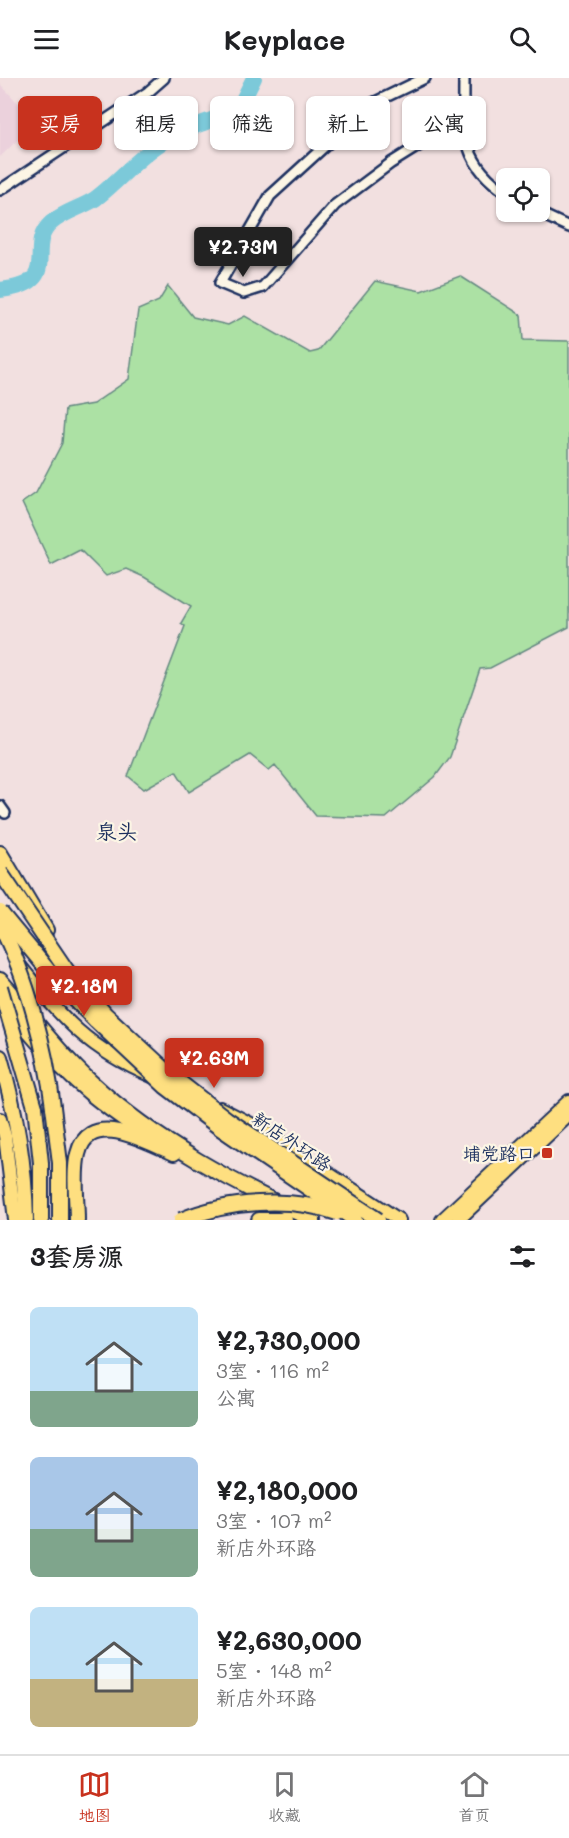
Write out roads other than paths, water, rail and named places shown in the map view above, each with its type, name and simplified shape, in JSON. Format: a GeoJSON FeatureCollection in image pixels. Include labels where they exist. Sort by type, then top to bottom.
{"type":"FeatureCollection","features":[{"type":"Feature","properties":{"kind":"highway"},"geometry":{"type":"LineString","coordinates":[[0,853],[50,937]]}},
{"type":"Feature","properties":{"kind":"highway","name":"新店外环路"},"geometry":{"type":"LineString","coordinates":[[0,872],[67,971],[105,1014],[165,1069],[227,1119],[378,1220]]}},
{"type":"Feature","properties":{"kind":"highway","name":"新店外环路"},"geometry":{"type":"LineString","coordinates":[[0,912],[72,996],[165,1086],[220,1128],[357,1220]]}},
{"type":"Feature","properties":{"kind":"highway"},"geometry":{"type":"LineString","coordinates":[[0,925],[30,1002],[49,1072],[60,1163],[60,1220]]}},
{"type":"Feature","properties":{"kind":"highway"},"geometry":{"type":"LineString","coordinates":[[0,980],[92,1083],[141,1123],[197,1162],[243,1188],[313,1220]]}},
{"type":"Feature","properties":{"kind":"highway"},"geometry":{"type":"LineString","coordinates":[[0,987],[35,1107],[41,1163],[41,1220]]}},
{"type":"Feature","properties":{"kind":"highway"},"geometry":{"type":"LineString","coordinates":[[0,1057],[15,1113],[25,1180],[26,1220]]}},
{"type":"Feature","properties":{"kind":"highway"},"geometry":{"type":"LineString","coordinates":[[77,1220],[78,1155],[91,1135],[101,1129],[132,1136],[197,1162]]}},
{"type":"Feature","properties":{"kind":"highway"},"geometry":{"type":"LineString","coordinates":[[181,1220],[223,1208],[262,1204],[299,1204],[331,1210],[357,1220]]}},
{"type":"Feature","properties":{"kind":"highway"},"geometry":{"type":"LineString","coordinates":[[259,1220],[285,1220]]}},
{"type":"Feature","properties":{"kind":"main road"},"geometry":{"type":"LineString","coordinates":[[50,937],[109,1041],[175,1086]]}},
{"type":"Feature","properties":{"kind":"main road"},"geometry":{"type":"LineString","coordinates":[[0,940],[53,1009],[87,1039],[117,1061],[175,1086],[259,1128],[399,1220]]}},
{"type":"Feature","properties":{"kind":"main road"},"geometry":{"type":"LineString","coordinates":[[0,997],[55,1064],[83,1090],[137,1130],[197,1162]]}},
{"type":"Feature","properties":{"kind":"main road"},"geometry":{"type":"LineString","coordinates":[[442,1220],[569,1101]]}},
{"type":"Feature","properties":{"kind":"main road"},"geometry":{"type":"LineString","coordinates":[[458,1220],[569,1115]]}},
{"type":"Feature","properties":{"kind":"main road"},"geometry":{"type":"LineString","coordinates":[[0,1119],[6,1143],[15,1220]]}},
{"type":"Feature","properties":{"kind":"street"},"geometry":{"type":"LineString","coordinates":[[0,190],[148,92],[164,78]]}},
{"type":"Feature","properties":{"kind":"street"},"geometry":{"type":"LineString","coordinates":[[412,150],[335,205],[263,287],[244,293],[220,283],[270,196],[371,104],[425,78]]}},
{"type":"Feature","properties":{"kind":"street"},"geometry":{"type":"LineString","coordinates":[[464,78],[464,96]]}},
{"type":"Feature","properties":{"kind":"street"},"geometry":{"type":"LineString","coordinates":[[470,150],[486,179],[496,186]]}},
{"type":"Feature","properties":{"kind":"street"},"geometry":{"type":"LineString","coordinates":[[550,218],[569,227]]}},
{"type":"Feature","properties":{"kind":"waterway"},"geometry":{"type":"LineString","coordinates":[[0,290],[20,286],[31,280],[37,272],[43,233],[51,223],[95,199],[161,143],[208,121],[237,112],[254,78]]}},
{"type":"Feature","properties":{"kind":"place","name":"埔党路口"},"geometry":{"type":"Point","coordinates":[547,1153]}},
{"type":"Feature","properties":{"kind":"district","name":"泉头"},"geometry":{"type":"Point","coordinates":[117,830]}}]}
